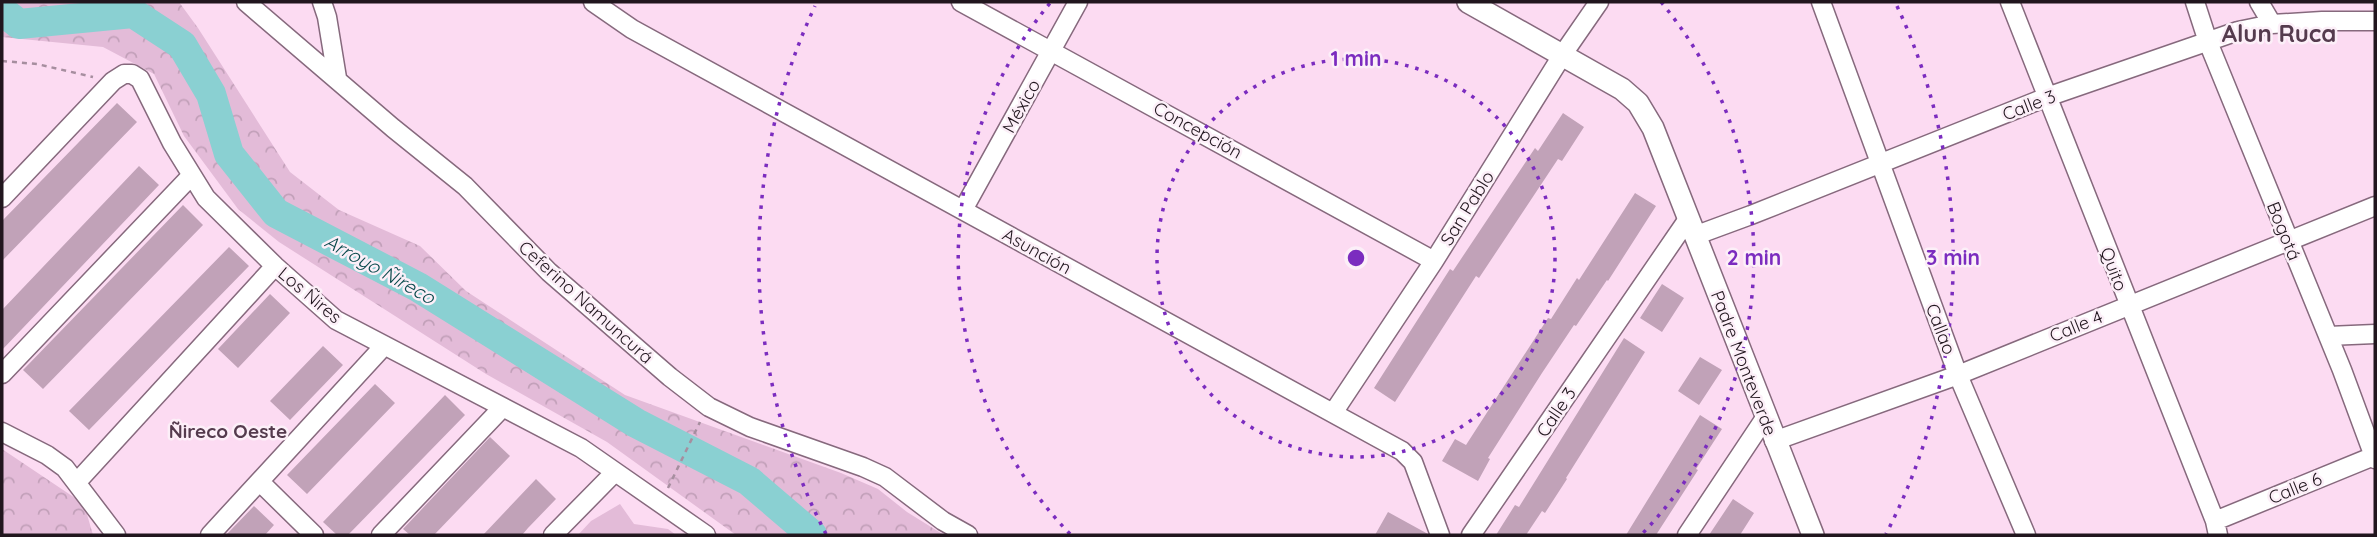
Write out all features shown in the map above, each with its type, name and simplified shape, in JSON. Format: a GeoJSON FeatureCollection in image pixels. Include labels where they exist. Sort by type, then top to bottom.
{"type":"FeatureCollection","features":[{"type":"Feature","properties":{"kind":"street","name":"Ceferino Namuncurá"},"geometry":{"type":"LineString","coordinates":[[246,2],[465,186],[570,290],[670,377],[709,407],[750,427],[885,477],[943,521],[968,535]]}},
{"type":"Feature","properties":{"kind":"street"},"geometry":{"type":"LineString","coordinates":[[322,2],[337,78]]}},
{"type":"Feature","properties":{"kind":"street","name":"Asunción"},"geometry":{"type":"LineString","coordinates":[[593,2],[616,9],[964,210],[1402,451],[1413,462],[1440,535]]}},
{"type":"Feature","properties":{"kind":"street","name":"Concepción"},"geometry":{"type":"LineString","coordinates":[[961,2],[1434,261]]}},
{"type":"Feature","properties":{"kind":"street","name":"México"},"geometry":{"type":"LineString","coordinates":[[964,210],[1078,2]]}},
{"type":"Feature","properties":{"kind":"street","name":"Padre Monteverde"},"geometry":{"type":"LineString","coordinates":[[1468,2],[1622,89],[1638,103],[1653,128],[1813,535]]}},
{"type":"Feature","properties":{"kind":"street","name":"San Pablo"},"geometry":{"type":"LineString","coordinates":[[1333,413],[1434,261],[1563,54],[1599,2]]}},
{"type":"Feature","properties":{"kind":"street","name":"Callao"},"geometry":{"type":"LineString","coordinates":[[1821,2],[1958,374],[2026,535]]}},
{"type":"Feature","properties":{"kind":"street","name":"Quito"},"geometry":{"type":"LineString","coordinates":[[2010,2],[2217,528]]}},
{"type":"Feature","properties":{"kind":"street","name":"Bogotá"},"geometry":{"type":"LineString","coordinates":[[2195,2],[2208,42],[2375,457]]}},
{"type":"Feature","properties":{"kind":"street"},"geometry":{"type":"LineString","coordinates":[[2259,2],[2272,24]]}},
{"type":"Feature","properties":{"kind":"street","name":"Calle 3"},"geometry":{"type":"LineString","coordinates":[[1471,535],[1691,227],[1880,164],[2047,97],[2238,31],[2272,24],[2375,20]]}},
{"type":"Feature","properties":{"kind":"street","name":"Los Ñires"},"geometry":{"type":"LineString","coordinates":[[113,81],[124,74],[132,74],[140,79],[191,176],[206,198],[275,266],[336,320],[580,448],[706,535]]}},
{"type":"Feature","properties":{"kind":"street"},"geometry":{"type":"LineString","coordinates":[[2,198],[113,81]]}},
{"type":"Feature","properties":{"kind":"street"},"geometry":{"type":"LineString","coordinates":[[2,374],[191,176]]}},
{"type":"Feature","properties":{"kind":"street","name":"Calle 4"},"geometry":{"type":"LineString","coordinates":[[1774,441],[1958,374],[2375,206]]}},
{"type":"Feature","properties":{"kind":"street"},"geometry":{"type":"LineString","coordinates":[[78,482],[275,266]]}},
{"type":"Feature","properties":{"kind":"street"},"geometry":{"type":"LineString","coordinates":[[2328,336],[2375,334]]}},
{"type":"Feature","properties":{"kind":"street"},"geometry":{"type":"LineString","coordinates":[[210,535],[383,346]]}},
{"type":"Feature","properties":{"kind":"street"},"geometry":{"type":"LineString","coordinates":[[381,535],[502,408]]}},
{"type":"Feature","properties":{"kind":"street"},"geometry":{"type":"LineString","coordinates":[[1687,535],[1765,418]]}},
{"type":"Feature","properties":{"kind":"street"},"geometry":{"type":"LineString","coordinates":[[2,432],[47,455],[65,468],[116,535]]}},
{"type":"Feature","properties":{"kind":"street","name":"Calle 6"},"geometry":{"type":"LineString","coordinates":[[2217,528],[2375,457]]}},
{"type":"Feature","properties":{"kind":"street"},"geometry":{"type":"LineString","coordinates":[[553,535],[615,472]]}},
{"type":"Feature","properties":{"kind":"street"},"geometry":{"type":"LineString","coordinates":[[260,482],[314,535]]}},
{"type":"Feature","properties":{"kind":"path"},"geometry":{"type":"LineString","coordinates":[[2,61],[37,64],[113,81]]}},
{"type":"Feature","properties":{"kind":"path"},"geometry":{"type":"LineString","coordinates":[[660,504],[694,433]]}},
{"type":"Feature","properties":{"kind":"green space"},"geometry":{"type":"Polygon","coordinates":[[[2,2],[179,2],[290,172],[339,210],[420,246],[466,291],[625,395],[841,473],[878,489],[907,512],[944,535],[736,535],[607,442],[486,374],[279,242],[238,209],[184,136],[154,74],[103,47],[2,37],[2,2]]]}},
{"type":"Feature","properties":{"kind":"green space"},"geometry":{"type":"Polygon","coordinates":[[[2,449],[84,504],[93,535],[2,535],[2,449]]]}},
{"type":"Feature","properties":{"kind":"green space"},"geometry":{"type":"Polygon","coordinates":[[[620,504],[634,524],[668,529],[676,535],[578,535],[591,521],[620,504]]]}},
{"type":"Feature","properties":{"kind":"building"},"geometry":{"type":"Polygon","coordinates":[[[117,103],[137,122],[2,261],[2,221],[117,103]]]}},
{"type":"Feature","properties":{"kind":"building"},"geometry":{"type":"Polygon","coordinates":[[[1563,113],[1584,127],[1562,161],[1558,159],[1479,278],[1476,276],[1395,402],[1374,388],[1450,269],[1453,271],[1535,148],[1538,151],[1563,113]]]}},
{"type":"Feature","properties":{"kind":"building"},"geometry":{"type":"Polygon","coordinates":[[[139,166],[159,185],[2,350],[2,310],[139,166]]]}},
{"type":"Feature","properties":{"kind":"building"},"geometry":{"type":"Polygon","coordinates":[[[1635,193],[1656,206],[1608,281],[1542,373],[1488,458],[1490,459],[1478,481],[1442,461],[1455,439],[1466,445],[1548,318],[1551,319],[1577,278],[1579,280],[1635,193]]]}},
{"type":"Feature","properties":{"kind":"building"},"geometry":{"type":"Polygon","coordinates":[[[183,205],[203,225],[43,389],[23,370],[183,205]]]}},
{"type":"Feature","properties":{"kind":"building"},"geometry":{"type":"Polygon","coordinates":[[[229,247],[249,266],[89,430],[69,411],[229,247]]]}},
{"type":"Feature","properties":{"kind":"building"},"geometry":{"type":"Polygon","coordinates":[[[1662,284],[1684,298],[1662,332],[1640,318],[1662,284]]]}},
{"type":"Feature","properties":{"kind":"building"},"geometry":{"type":"Polygon","coordinates":[[[270,294],[290,313],[238,368],[218,349],[270,294]]]}},
{"type":"Feature","properties":{"kind":"building"},"geometry":{"type":"Polygon","coordinates":[[[1624,338],[1645,352],[1545,513],[1542,511],[1526,535],[1496,535],[1515,505],[1519,507],[1624,338]]]}},
{"type":"Feature","properties":{"kind":"building"},"geometry":{"type":"Polygon","coordinates":[[[323,346],[343,365],[290,420],[270,401],[323,346]]]}},
{"type":"Feature","properties":{"kind":"building"},"geometry":{"type":"Polygon","coordinates":[[[1700,357],[1722,370],[1699,405],[1678,391],[1700,357]]]}},
{"type":"Feature","properties":{"kind":"building"},"geometry":{"type":"Polygon","coordinates":[[[375,384],[395,403],[307,494],[287,475],[375,384]]]}},
{"type":"Feature","properties":{"kind":"building"},"geometry":{"type":"Polygon","coordinates":[[[445,395],[465,415],[348,535],[337,535],[323,522],[445,395]]]}},
{"type":"Feature","properties":{"kind":"building"},"geometry":{"type":"Polygon","coordinates":[[[1700,415],[1722,429],[1696,469],[1698,470],[1656,535],[1626,535],[1700,415]]]}},
{"type":"Feature","properties":{"kind":"building"},"geometry":{"type":"Polygon","coordinates":[[[490,437],[510,456],[434,535],[410,535],[403,529],[490,437]]]}},
{"type":"Feature","properties":{"kind":"building"},"geometry":{"type":"Polygon","coordinates":[[[536,479],[556,499],[522,535],[483,535],[536,479]]]}},
{"type":"Feature","properties":{"kind":"building"},"geometry":{"type":"Polygon","coordinates":[[[1733,499],[1754,513],[1740,535],[1709,535],[1733,499]]]}},
{"type":"Feature","properties":{"kind":"building"},"geometry":{"type":"Polygon","coordinates":[[[254,506],[274,525],[265,535],[226,535],[254,506]]]}},
{"type":"Feature","properties":{"kind":"building"},"geometry":{"type":"Polygon","coordinates":[[[1388,512],[1428,534],[1428,535],[1375,535],[1388,512]]]}},
{"type":"Feature","properties":{"kind":"waterway","name":"Arroyo Ñireco"},"geometry":{"type":"LineString","coordinates":[[2,11],[19,24],[133,13],[182,45],[211,94],[229,154],[276,213],[418,287],[636,423],[749,481],[812,535]]}},
{"type":"Feature","properties":{"kind":"district","name":"Alun Ruca"},"geometry":{"type":"Point","coordinates":[2279,33]}},
{"type":"Feature","properties":{"kind":"district","name":"Ñireco Oeste"},"geometry":{"type":"Point","coordinates":[228,431]}}]}
